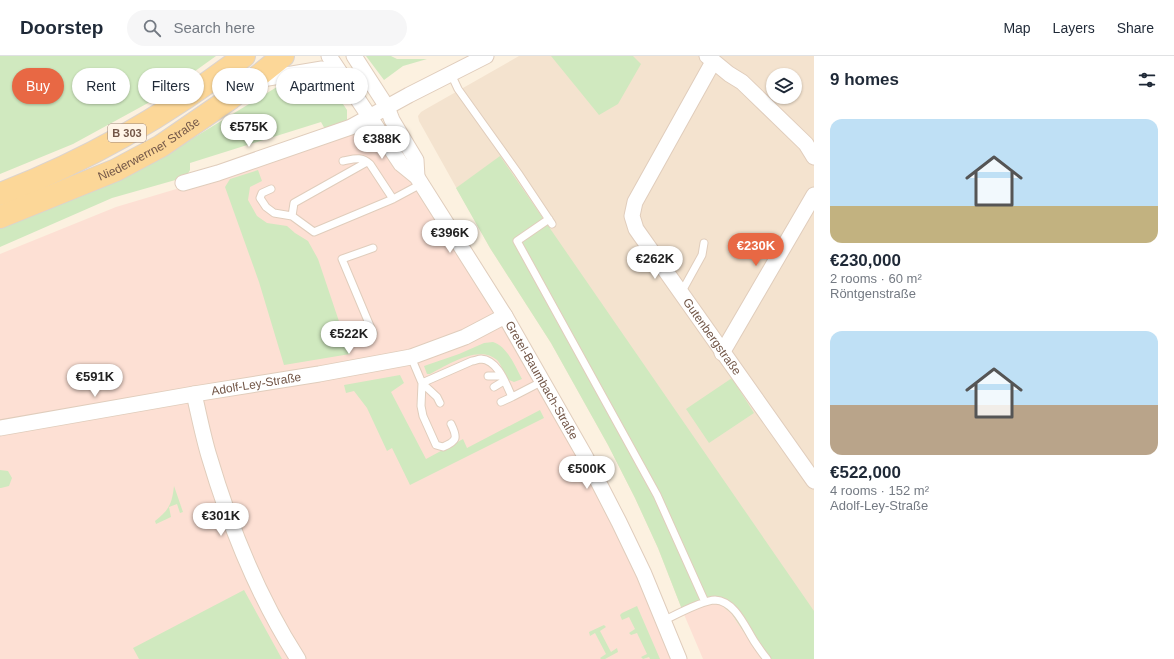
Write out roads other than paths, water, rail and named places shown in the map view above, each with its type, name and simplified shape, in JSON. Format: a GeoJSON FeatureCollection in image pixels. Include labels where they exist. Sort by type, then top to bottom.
{"type":"FeatureCollection","features":[{"type":"Feature","properties":{"kind":"main road","name":"Niederwerrner Straße"},"geometry":{"type":"LineString","coordinates":[[0,194],[29,183],[77,161],[151,120],[191,94],[244,56]]}},
{"type":"Feature","properties":{"kind":"main road","name":"Niederwerrner Straße"},"geometry":{"type":"LineString","coordinates":[[0,217],[123,167],[161,146],[255,80],[287,65]]}},
{"type":"Feature","properties":{"kind":"street","name":"Gretel-Baumbach-Straße"},"geometry":{"type":"LineString","coordinates":[[329,56],[337,68]]}},
{"type":"Feature","properties":{"kind":"street","name":"Gretel-Baumbach-Straße"},"geometry":{"type":"LineString","coordinates":[[354,56],[387,107],[392,120],[416,160],[419,180]]}},
{"type":"Feature","properties":{"kind":"street"},"geometry":{"type":"LineString","coordinates":[[183,183],[344,130],[486,56]]}},
{"type":"Feature","properties":{"kind":"street"},"geometry":{"type":"LineString","coordinates":[[710,59],[742,82],[806,144],[814,157]]}},
{"type":"Feature","properties":{"kind":"street","name":"Gutenbergstraße"},"geometry":{"type":"LineString","coordinates":[[710,59],[635,202],[632,216],[636,229],[722,353],[814,481]]}},
{"type":"Feature","properties":{"kind":"street"},"geometry":{"type":"LineString","coordinates":[[287,65],[322,68]]}},
{"type":"Feature","properties":{"kind":"street","name":"Gretel-Baumbach-Straße"},"geometry":{"type":"LineString","coordinates":[[362,104],[401,164],[419,180],[505,316],[543,380],[619,522],[644,574],[679,659]]}},
{"type":"Feature","properties":{"kind":"street"},"geometry":{"type":"LineString","coordinates":[[722,353],[814,195]]}},
{"type":"Feature","properties":{"kind":"street","name":"Adolf-Ley-Straße"},"geometry":{"type":"LineString","coordinates":[[0,428],[194,394],[311,376],[411,357],[465,338],[505,316]]}},
{"type":"Feature","properties":{"kind":"street"},"geometry":{"type":"LineString","coordinates":[[194,394],[208,455],[235,536],[267,606],[298,659]]}},
{"type":"Feature","properties":{"kind":"lane"},"geometry":{"type":"LineString","coordinates":[[451,74],[458,90],[551,222],[517,241],[657,495],[705,602]]}},
{"type":"Feature","properties":{"kind":"lane"},"geometry":{"type":"LineString","coordinates":[[342,161],[357,158],[363,159],[370,164],[393,199]]}},
{"type":"Feature","properties":{"kind":"lane"},"geometry":{"type":"LineString","coordinates":[[292,216],[294,204],[367,162]]}},
{"type":"Feature","properties":{"kind":"lane"},"geometry":{"type":"LineString","coordinates":[[271,189],[262,193],[260,198],[266,207],[274,213],[292,216],[314,232],[393,199],[419,180]]}},
{"type":"Feature","properties":{"kind":"lane"},"geometry":{"type":"LineString","coordinates":[[681,294],[702,255],[704,243]]}},
{"type":"Feature","properties":{"kind":"lane"},"geometry":{"type":"LineString","coordinates":[[373,248],[342,259],[373,332]]}},
{"type":"Feature","properties":{"kind":"lane"},"geometry":{"type":"LineString","coordinates":[[411,357],[422,383],[437,397],[440,403]]}},
{"type":"Feature","properties":{"kind":"lane"},"geometry":{"type":"LineString","coordinates":[[422,383],[455,371],[472,361],[480,359],[493,365],[503,379],[512,397]]}},
{"type":"Feature","properties":{"kind":"lane"},"geometry":{"type":"LineString","coordinates":[[488,376],[503,379]]}},
{"type":"Feature","properties":{"kind":"lane"},"geometry":{"type":"LineString","coordinates":[[494,387],[503,379]]}},
{"type":"Feature","properties":{"kind":"lane"},"geometry":{"type":"LineString","coordinates":[[501,402],[543,380]]}},
{"type":"Feature","properties":{"kind":"lane"},"geometry":{"type":"LineString","coordinates":[[422,383],[420,406],[436,445],[443,447],[452,443],[456,438],[456,432],[451,424]]}},
{"type":"Feature","properties":{"kind":"lane"},"geometry":{"type":"LineString","coordinates":[[663,621],[705,602],[716,600],[726,603],[734,610],[743,622],[766,659]]}}]}
